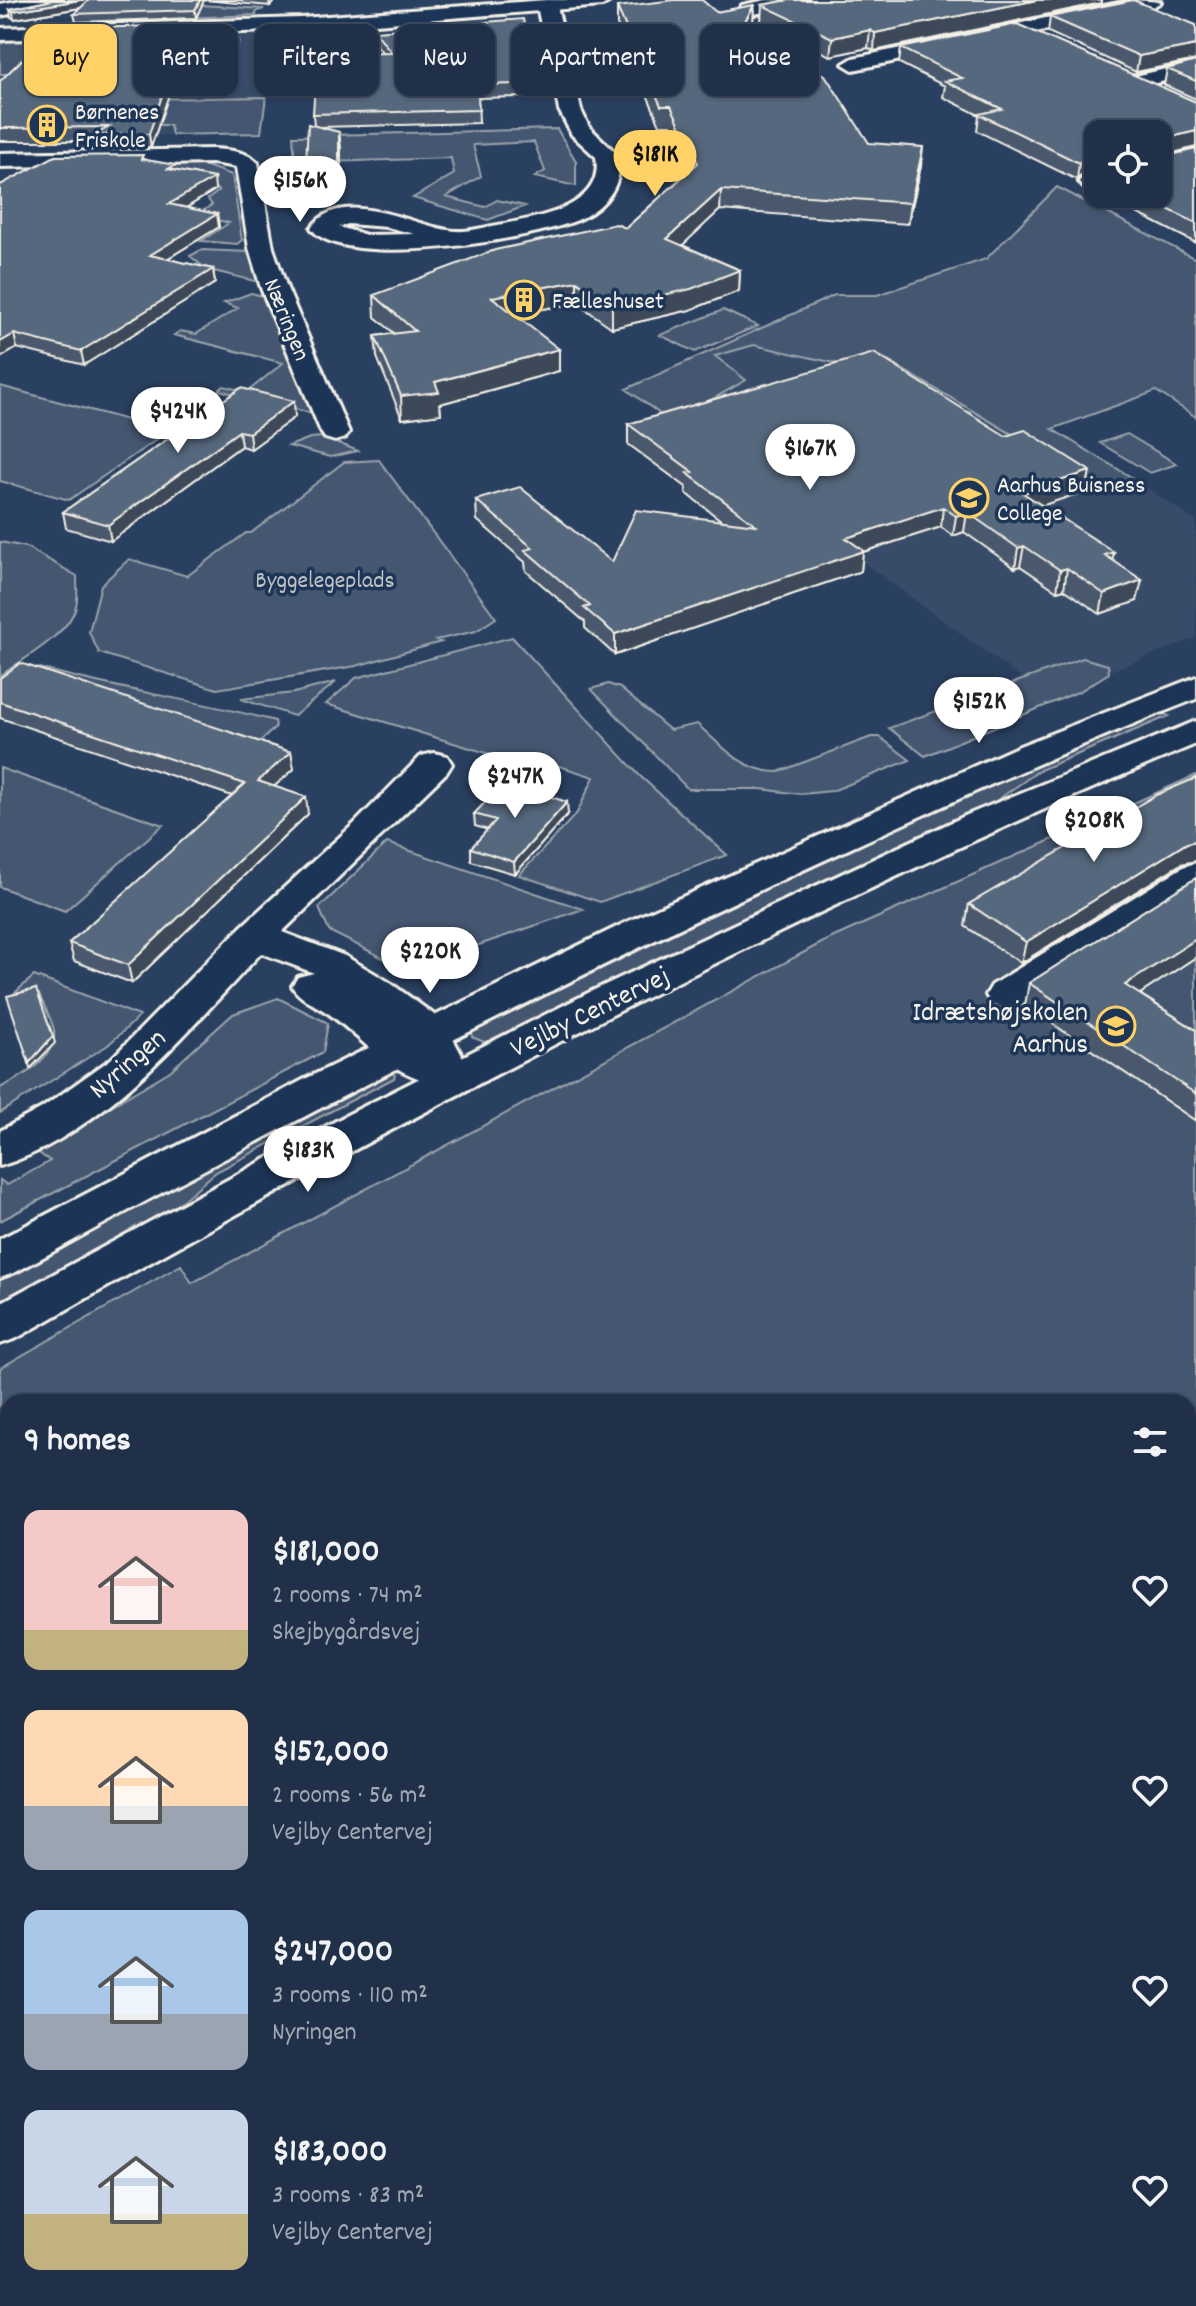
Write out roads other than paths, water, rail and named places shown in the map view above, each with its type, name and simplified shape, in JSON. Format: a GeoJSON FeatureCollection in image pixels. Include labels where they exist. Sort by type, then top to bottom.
{"type":"FeatureCollection","features":[{"type":"Feature","properties":{"kind":"street"},"geometry":{"type":"LineString","coordinates":[[0,10],[52,0]]}},
{"type":"Feature","properties":{"kind":"street"},"geometry":{"type":"LineString","coordinates":[[0,34],[299,26],[602,0]]}},
{"type":"Feature","properties":{"kind":"street"},"geometry":{"type":"LineString","coordinates":[[749,9],[798,0]]}},
{"type":"Feature","properties":{"kind":"street"},"geometry":{"type":"LineString","coordinates":[[458,239],[517,230],[573,213],[591,200],[608,179],[607,155],[580,130],[570,110],[547,6]]}},
{"type":"Feature","properties":{"kind":"street"},"geometry":{"type":"LineString","coordinates":[[853,64],[1146,7]]}},
{"type":"Feature","properties":{"kind":"street"},"geometry":{"type":"LineString","coordinates":[[1018,30],[1049,44]]}},
{"type":"Feature","properties":{"kind":"street"},"geometry":{"type":"LineString","coordinates":[[1134,82],[1196,68]]}},
{"type":"Feature","properties":{"kind":"street"},"geometry":{"type":"LineString","coordinates":[[1110,71],[1170,98]]}},
{"type":"Feature","properties":{"kind":"street","name":"Næringen"},"geometry":{"type":"LineString","coordinates":[[0,160],[213,156],[247,163],[265,261],[335,432]]}},
{"type":"Feature","properties":{"kind":"street","name":"Vejlby Centervej"},"geometry":{"type":"LineString","coordinates":[[0,1260],[412,1041],[761,873],[1196,687]]}},
{"type":"Feature","properties":{"kind":"street","name":"Vejlby Centervej"},"geometry":{"type":"LineString","coordinates":[[0,1325],[131,1250],[453,1078],[818,898],[982,822],[1196,731]]}},
{"type":"Feature","properties":{"kind":"street","name":"Nyringen"},"geometry":{"type":"LineString","coordinates":[[0,1150],[57,1119],[126,1069],[246,946],[434,764]]}},
{"type":"Feature","properties":{"kind":"street"},"geometry":{"type":"LineString","coordinates":[[1006,995],[1196,875]]}},
{"type":"Feature","properties":{"kind":"street"},"geometry":{"type":"LineString","coordinates":[[246,946],[305,983],[412,1041],[453,1078]]}},
{"type":"Feature","properties":{"kind":"place","name":"Børnenes Friskole"},"geometry":{"type":"Point","coordinates":[47,125]}},
{"type":"Feature","properties":{"kind":"place","name":"Fælleshuset"},"geometry":{"type":"Point","coordinates":[524,300]}},
{"type":"Feature","properties":{"kind":"place","name":"Aarhus Buisness College"},"geometry":{"type":"Point","coordinates":[969,498]}},
{"type":"Feature","properties":{"kind":"place","name":"Idrætshøjskolen Aarhus"},"geometry":{"type":"Point","coordinates":[1116,1026]}},
{"type":"Feature","properties":{"kind":"park label","name":"Byggelegeplads"},"geometry":{"type":"Point","coordinates":[325,579]}}]}
